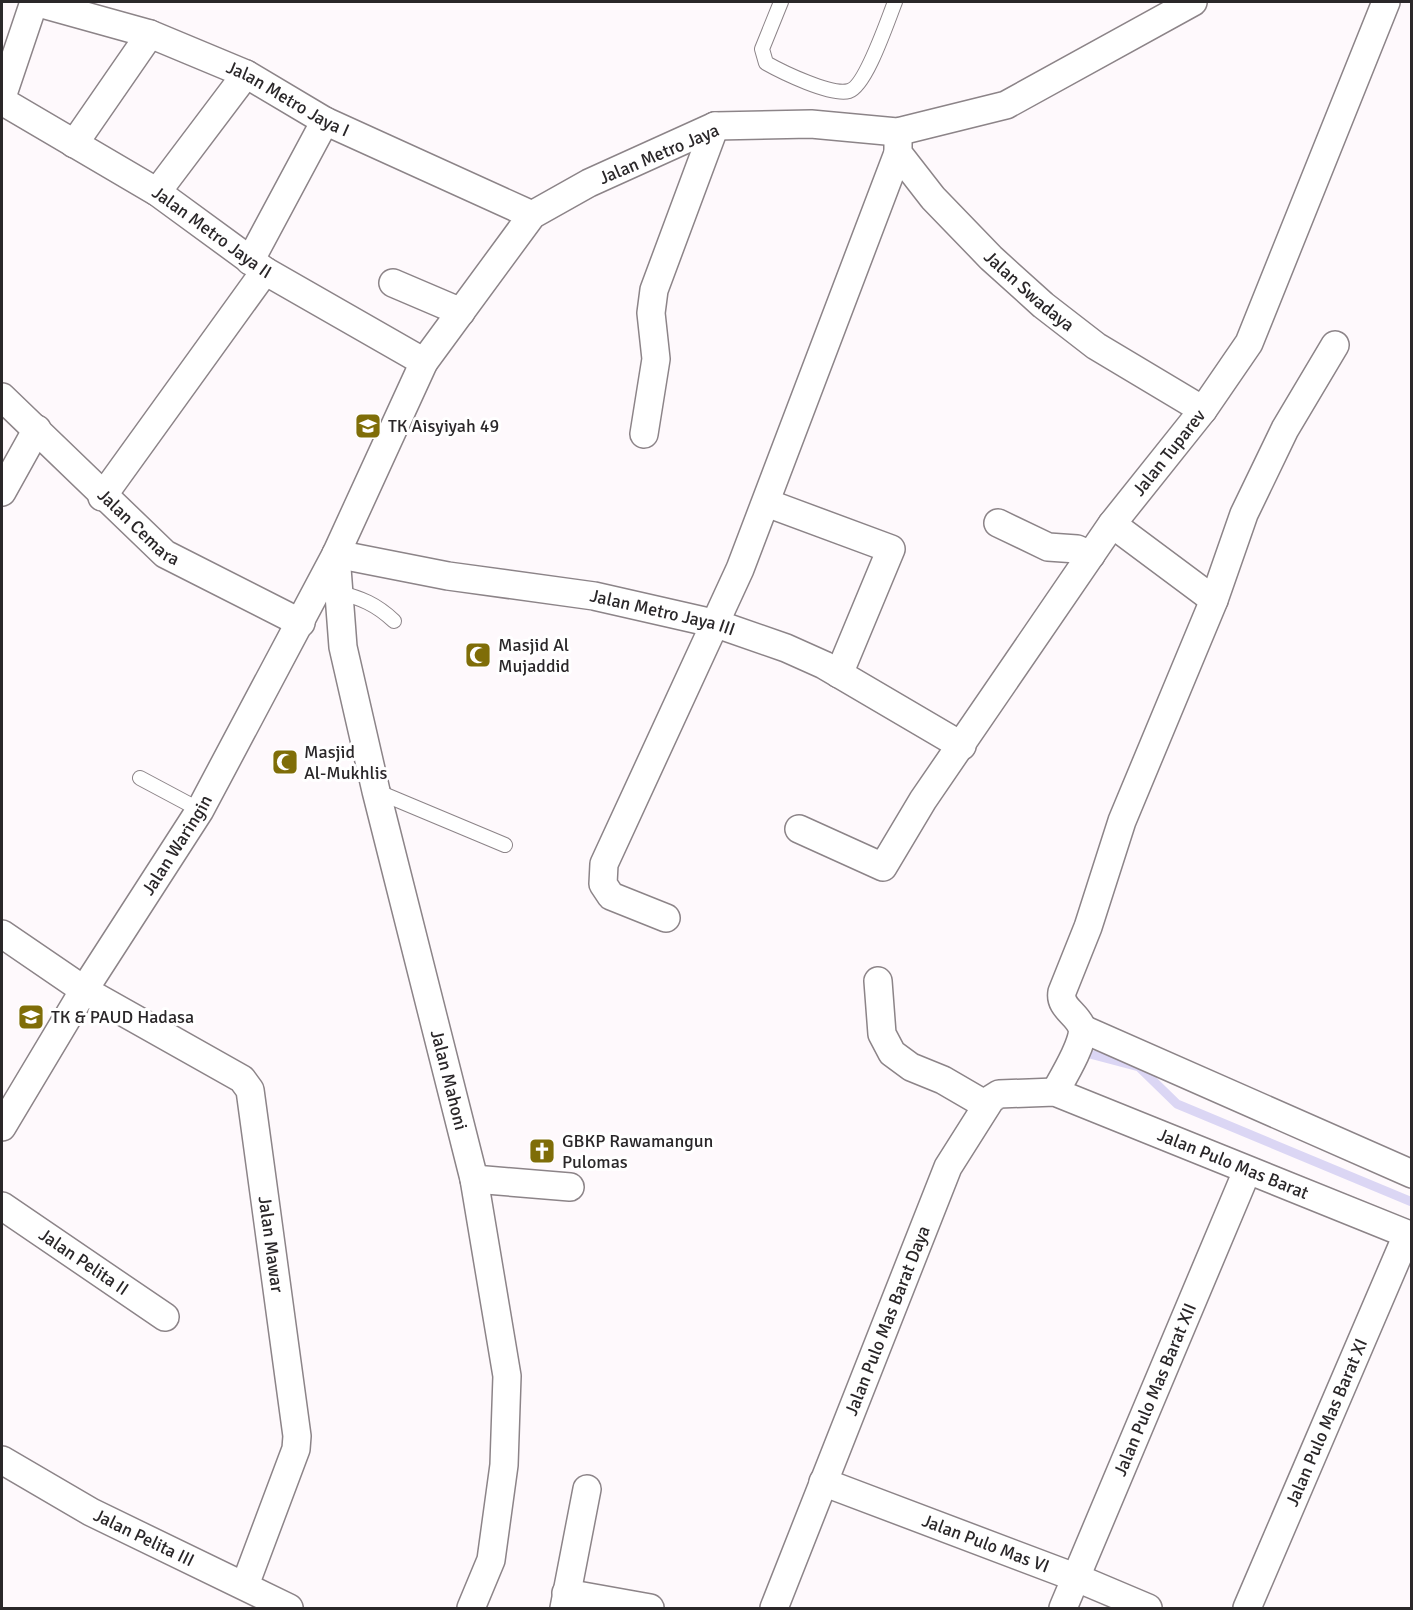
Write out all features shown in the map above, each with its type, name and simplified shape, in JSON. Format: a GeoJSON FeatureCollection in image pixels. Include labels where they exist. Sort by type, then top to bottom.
{"type":"FeatureCollection","features":[{"type":"Feature","properties":{"kind":"street","name":"Jalan Metro Jaya I"},"geometry":{"type":"LineString","coordinates":[[34,2],[150,34],[246,74],[325,121],[532,215]]}},
{"type":"Feature","properties":{"kind":"street"},"geometry":{"type":"LineString","coordinates":[[2,99],[34,2]]}},
{"type":"Feature","properties":{"kind":"street","name":"Jalan Metro Jaya"},"geometry":{"type":"LineString","coordinates":[[336,554],[424,362],[532,215],[589,183],[715,126],[812,124],[898,143],[1006,105],[1193,2]]}},
{"type":"Feature","properties":{"kind":"street","name":"Jalan Tuparev"},"geometry":{"type":"LineString","coordinates":[[799,829],[883,867],[923,800],[1112,524],[1203,410],[1249,343],[1386,2]]}},
{"type":"Feature","properties":{"kind":"street"},"geometry":{"type":"LineString","coordinates":[[74,144],[150,34]]}},
{"type":"Feature","properties":{"kind":"street"},"geometry":{"type":"LineString","coordinates":[[157,192],[246,74]]}},
{"type":"Feature","properties":{"kind":"street","name":"Jalan Metro Jaya II"},"geometry":{"type":"LineString","coordinates":[[2,99],[157,192],[258,266],[424,362]]}},
{"type":"Feature","properties":{"kind":"street"},"geometry":{"type":"LineString","coordinates":[[102,497],[258,266],[325,121]]}},
{"type":"Feature","properties":{"kind":"street"},"geometry":{"type":"LineString","coordinates":[[644,434],[656,359],[651,313],[654,290],[715,126]]}},
{"type":"Feature","properties":{"kind":"street"},"geometry":{"type":"LineString","coordinates":[[666,918],[611,896],[603,884],[604,864],[717,624],[758,517],[767,503],[898,143]]}},
{"type":"Feature","properties":{"kind":"street","name":"Jalan Swadaya"},"geometry":{"type":"LineString","coordinates":[[898,143],[933,198],[991,258],[1042,305],[1096,346],[1203,410]]}},
{"type":"Feature","properties":{"kind":"street"},"geometry":{"type":"LineString","coordinates":[[393,284],[461,312]]}},
{"type":"Feature","properties":{"kind":"street"},"geometry":{"type":"LineString","coordinates":[[1335,345],[1285,429],[1244,514],[1214,600],[1122,821],[1088,927],[1062,992],[1062,1002],[1083,1032],[1412,1174]]}},
{"type":"Feature","properties":{"kind":"street","name":"Jalan Cemara"},"geometry":{"type":"LineString","coordinates":[[2,397],[38,429],[102,497],[165,554],[301,623]]}},
{"type":"Feature","properties":{"kind":"street"},"geometry":{"type":"LineString","coordinates":[[2,492],[38,429]]}},
{"type":"Feature","properties":{"kind":"street"},"geometry":{"type":"LineString","coordinates":[[767,503],[891,549],[839,674]]}},
{"type":"Feature","properties":{"kind":"street"},"geometry":{"type":"LineString","coordinates":[[998,523],[1048,547],[1077,549],[1091,555]]}},
{"type":"Feature","properties":{"kind":"street"},"geometry":{"type":"LineString","coordinates":[[1112,524],[1214,600]]}},
{"type":"Feature","properties":{"kind":"street","name":"Jalan Mahoni"},"geometry":{"type":"LineString","coordinates":[[336,554],[337,592],[344,647],[376,791],[474,1179],[507,1376],[504,1466],[490,1560],[471,1608]]}},
{"type":"Feature","properties":{"kind":"street","name":"Jalan Waringin"},"geometry":{"type":"LineString","coordinates":[[2,1127],[84,990],[200,810],[336,554]]}},
{"type":"Feature","properties":{"kind":"street","name":"Jalan Metro Jaya III"},"geometry":{"type":"LineString","coordinates":[[336,554],[448,576],[594,596],[717,624],[786,648],[839,674],[962,746]]}},
{"type":"Feature","properties":{"kind":"street","name":"Jalan Mawar"},"geometry":{"type":"LineString","coordinates":[[2,934],[84,990],[242,1079],[250,1090],[297,1436],[296,1449],[245,1585]]}},
{"type":"Feature","properties":{"kind":"street"},"geometry":{"type":"LineString","coordinates":[[878,981],[882,1034],[892,1053],[911,1067],[943,1080],[986,1105],[999,1095],[1061,1081],[1083,1032]]}},
{"type":"Feature","properties":{"kind":"street","name":"Jalan Pulo Mas Barat"},"geometry":{"type":"LineString","coordinates":[[1061,1081],[1247,1171],[1409,1235]]}},
{"type":"Feature","properties":{"kind":"street","name":"Jalan Pulo Mas Barat Daya"},"geometry":{"type":"LineString","coordinates":[[774,1608],[948,1167],[986,1105]]}},
{"type":"Feature","properties":{"kind":"street","name":"Jalan Pulo Mas Barat XII"},"geometry":{"type":"LineString","coordinates":[[1063,1608],[1247,1171]]}},
{"type":"Feature","properties":{"kind":"street"},"geometry":{"type":"LineString","coordinates":[[474,1179],[570,1187]]}},
{"type":"Feature","properties":{"kind":"street","name":"Jalan Pelita II"},"geometry":{"type":"LineString","coordinates":[[2,1206],[165,1317]]}},
{"type":"Feature","properties":{"kind":"street","name":"Jalan Pulo Mas Barat XI"},"geometry":{"type":"LineString","coordinates":[[1247,1608],[1409,1235]]}},
{"type":"Feature","properties":{"kind":"street","name":"Jalan Pelita III"},"geometry":{"type":"LineString","coordinates":[[2,1460],[91,1512],[289,1608]]}},
{"type":"Feature","properties":{"kind":"street","name":"Jalan Pulo Mas VI"},"geometry":{"type":"LineString","coordinates":[[823,1482],[1077,1578],[1148,1608]]}},
{"type":"Feature","properties":{"kind":"street"},"geometry":{"type":"LineString","coordinates":[[586,1489],[565,1601],[650,1608]]}},
{"type":"Feature","properties":{"kind":"lane"},"geometry":{"type":"LineString","coordinates":[[780,2],[762,49],[766,63],[782,72],[836,92],[850,91],[862,80],[895,2]]}},
{"type":"Feature","properties":{"kind":"lane"},"geometry":{"type":"LineString","coordinates":[[337,592],[375,604],[394,621]]}},
{"type":"Feature","properties":{"kind":"lane"},"geometry":{"type":"LineString","coordinates":[[140,778],[200,810]]}},
{"type":"Feature","properties":{"kind":"lane"},"geometry":{"type":"LineString","coordinates":[[376,791],[505,845]]}},
{"type":"Feature","properties":{"kind":"waterway"},"geometry":{"type":"LineString","coordinates":[[1086,1053],[1139,1067],[1177,1104],[1412,1202]]}},
{"type":"Feature","properties":{"kind":"place","name":"TK Aisyiyah 49"},"geometry":{"type":"Point","coordinates":[368,426]}},
{"type":"Feature","properties":{"kind":"place","name":"Masjid Al Mujaddid"},"geometry":{"type":"Point","coordinates":[478,655]}},
{"type":"Feature","properties":{"kind":"place","name":"Masjid Al-Mukhlis"},"geometry":{"type":"Point","coordinates":[285,762]}},
{"type":"Feature","properties":{"kind":"place","name":"TK & PAUD Hadasa"},"geometry":{"type":"Point","coordinates":[31,1017]}},
{"type":"Feature","properties":{"kind":"place","name":"GBKP Rawamangun Pulomas"},"geometry":{"type":"Point","coordinates":[542,1151]}}]}
